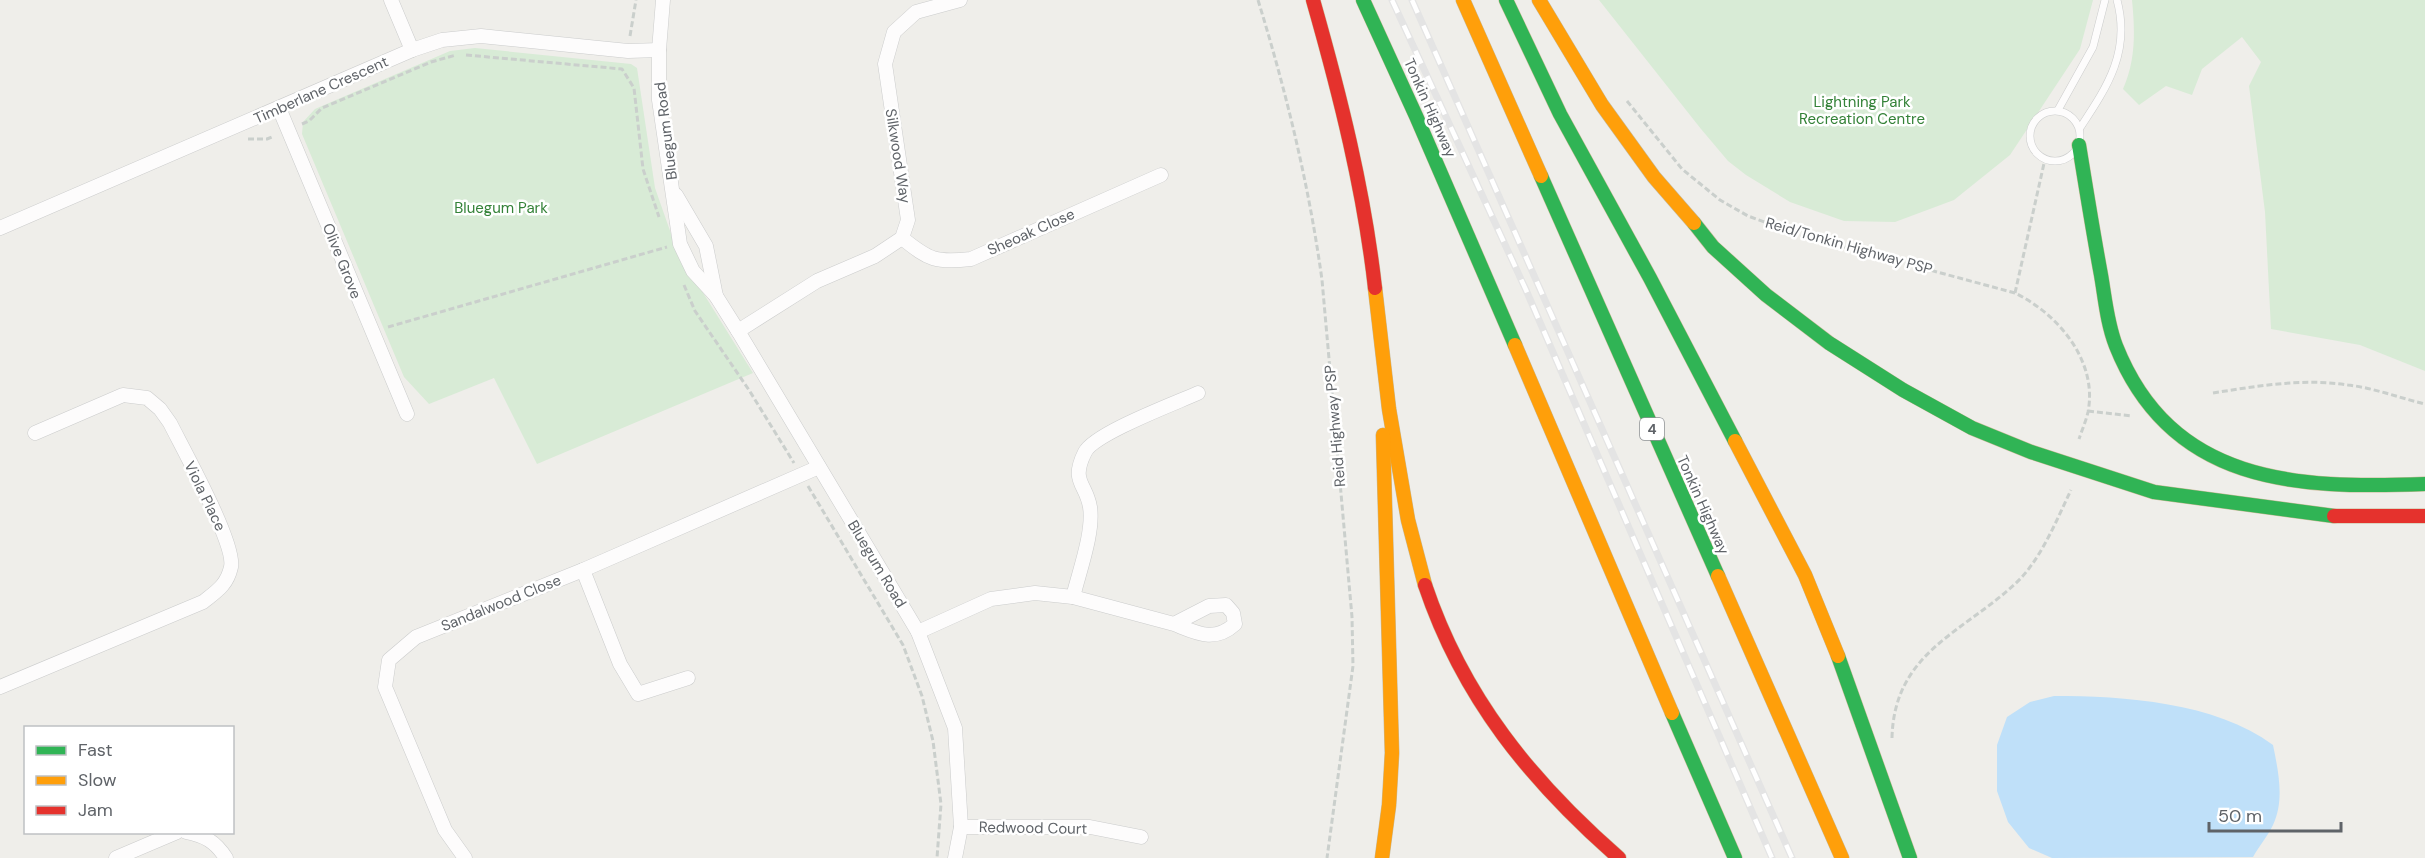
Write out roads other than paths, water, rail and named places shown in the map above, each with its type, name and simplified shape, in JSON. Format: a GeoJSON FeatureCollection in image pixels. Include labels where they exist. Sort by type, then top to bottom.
{"type":"FeatureCollection","features":[{"type":"Feature","properties":{"kind":"highway"},"geometry":{"type":"LineString","coordinates":[[1313,0],[1334,70],[1352,144],[1366,220],[1384,380],[1413,542],[1426,589],[1461,669],[1490,719],[1518,759],[1584,829],[1619,858]]}},
{"type":"Feature","properties":{"kind":"highway","name":"Tonkin Highway"},"geometry":{"type":"LineString","coordinates":[[1363,0],[1405,90],[1735,858]]}},
{"type":"Feature","properties":{"kind":"highway","name":"Tonkin Highway"},"geometry":{"type":"LineString","coordinates":[[1464,0],[1842,858]]}},
{"type":"Feature","properties":{"kind":"highway"},"geometry":{"type":"LineString","coordinates":[[1506,0],[1560,114],[1650,278],[1805,575],[1851,685],[1910,858]]}},
{"type":"Feature","properties":{"kind":"highway"},"geometry":{"type":"LineString","coordinates":[[1539,0],[1602,105],[1654,177],[1679,204],[1713,248],[1766,295],[1829,343],[1903,390],[1972,428],[2031,452],[2154,492],[2341,517],[2425,516]]}},
{"type":"Feature","properties":{"kind":"highway"},"geometry":{"type":"LineString","coordinates":[[2079,145],[2115,345],[2144,403],[2166,425],[2196,448],[2231,466],[2259,476],[2298,483],[2338,485],[2425,484]]}},
{"type":"Feature","properties":{"kind":"highway"},"geometry":{"type":"LineString","coordinates":[[1383,858],[1391,784],[1393,726],[1382,491],[1384,380]]}},
{"type":"Feature","properties":{"kind":"street"},"geometry":{"type":"LineString","coordinates":[[391,0],[412,50]]}},
{"type":"Feature","properties":{"kind":"street","name":"Bluegum Road"},"geometry":{"type":"LineString","coordinates":[[663,0],[659,50],[659,100],[680,244],[693,271],[716,296],[738,330],[918,632],[955,728],[961,827],[955,858]]}},
{"type":"Feature","properties":{"kind":"street","name":"Silkwood Way"},"geometry":{"type":"LineString","coordinates":[[902,238],[908,220],[885,64],[894,32],[916,12],[960,0]]}},
{"type":"Feature","properties":{"kind":"street","name":"Timberlane Crescent"},"geometry":{"type":"LineString","coordinates":[[0,228],[412,50],[442,40],[481,36],[628,51],[659,50]]}},
{"type":"Feature","properties":{"kind":"street","name":"Olive Grove"},"geometry":{"type":"LineString","coordinates":[[279,108],[407,414]]}},
{"type":"Feature","properties":{"kind":"street","name":"Sheoak Close"},"geometry":{"type":"LineString","coordinates":[[902,238],[924,255],[945,262],[971,259],[1161,175]]}},
{"type":"Feature","properties":{"kind":"street","name":"Bluegum Road"},"geometry":{"type":"LineString","coordinates":[[673,191],[706,246],[716,296]]}},
{"type":"Feature","properties":{"kind":"street"},"geometry":{"type":"LineString","coordinates":[[738,330],[817,281],[875,256],[902,238]]}},
{"type":"Feature","properties":{"kind":"street"},"geometry":{"type":"LineString","coordinates":[[1073,597],[1090,529],[1090,507],[1078,477],[1086,450],[1110,432],[1198,393]]}},
{"type":"Feature","properties":{"kind":"street","name":"Viola Place"},"geometry":{"type":"LineString","coordinates":[[0,687],[203,602],[224,586],[232,565],[225,535],[170,423],[160,409],[147,398],[123,395],[34,433]]}},
{"type":"Feature","properties":{"kind":"street","name":"Sandalwood Close"},"geometry":{"type":"LineString","coordinates":[[465,858],[445,830],[385,687],[389,660],[416,637],[583,570],[819,467]]}},
{"type":"Feature","properties":{"kind":"street"},"geometry":{"type":"LineString","coordinates":[[583,570],[620,664],[638,694],[687,678]]}},
{"type":"Feature","properties":{"kind":"street"},"geometry":{"type":"LineString","coordinates":[[918,632],[991,599],[1035,593],[1073,597],[1174,624]]}},
{"type":"Feature","properties":{"kind":"street","name":"Redwood Court"},"geometry":{"type":"LineString","coordinates":[[961,827],[1090,828],[1141,837]]}},
{"type":"Feature","properties":{"kind":"street"},"geometry":{"type":"LineString","coordinates":[[116,858],[172,834]]}},
{"type":"Feature","properties":{"kind":"street"},"geometry":{"type":"LineString","coordinates":[[196,834],[216,843],[226,858]]}},
{"type":"Feature","properties":{"kind":"lane"},"geometry":{"type":"LineString","coordinates":[[2058,110],[2092,47],[2105,0]]}},
{"type":"Feature","properties":{"kind":"lane"},"geometry":{"type":"LineString","coordinates":[[2080,128],[2071,116],[2058,110],[2042,114],[2032,126],[2030,142],[2038,155],[2053,161],[2069,157],[2079,145],[2080,128],[2103,93],[2119,59],[2120,11],[2117,0]]}},
{"type":"Feature","properties":{"kind":"water"},"geometry":{"type":"Polygon","coordinates":[[[2054,696],[2139,700],[2168,704],[2224,719],[2273,745],[2280,795],[2279,805],[2269,833],[2253,857],[2052,858],[2029,848],[2008,822],[1997,791],[1997,745],[2007,717],[2030,702],[2054,696]]]}},
{"type":"Feature","properties":{"kind":"railway"},"geometry":{"type":"LineString","coordinates":[[1392,0],[1526,290],[1772,858]]}},
{"type":"Feature","properties":{"kind":"railway"},"geometry":{"type":"LineString","coordinates":[[1412,0],[1792,858]]}},
{"type":"Feature","properties":{"kind":"park label","name":"Lightning Park Recreation Centre"},"geometry":{"type":"Point","coordinates":[1862,110]}},
{"type":"Feature","properties":{"kind":"park label","name":"Bluegum Park"},"geometry":{"type":"Point","coordinates":[501,208]}}]}
